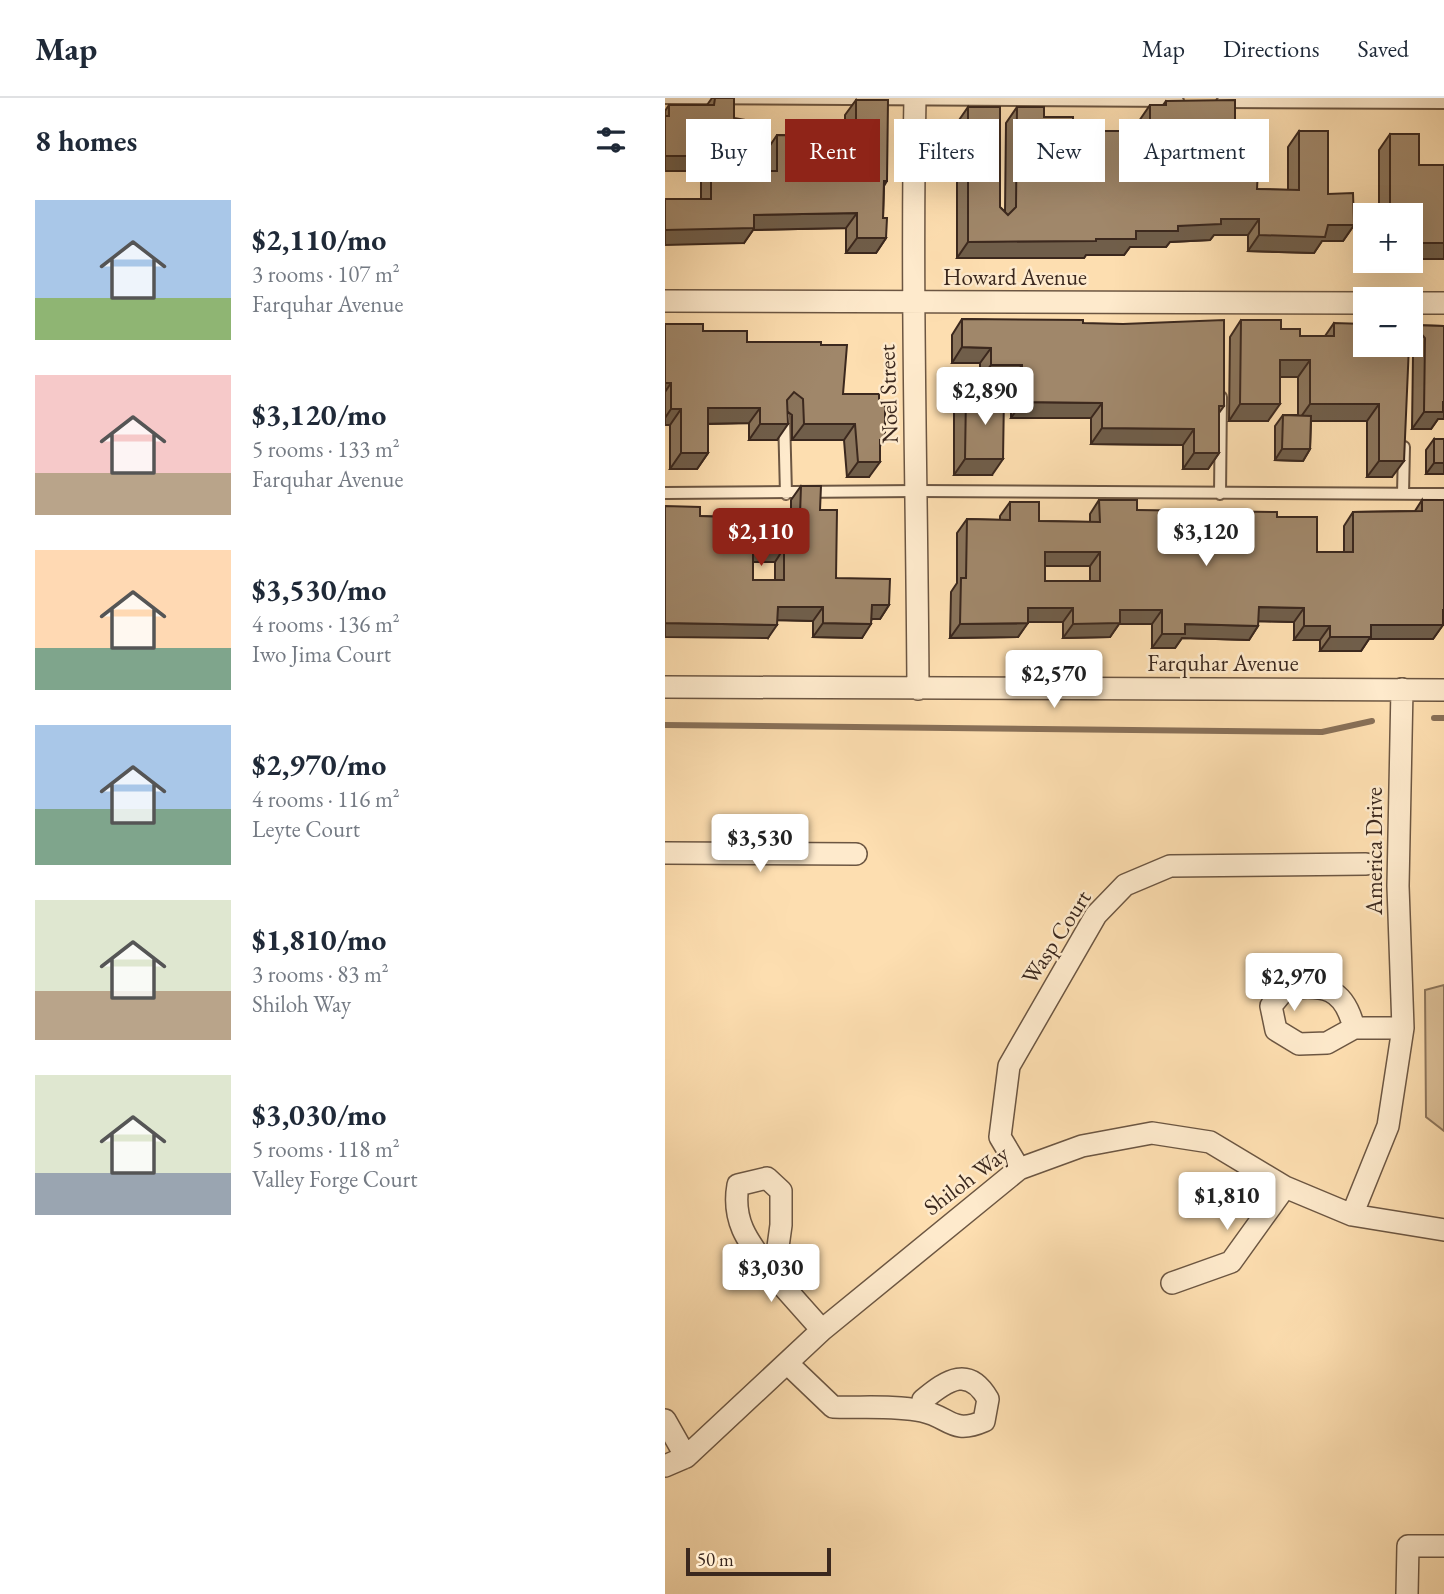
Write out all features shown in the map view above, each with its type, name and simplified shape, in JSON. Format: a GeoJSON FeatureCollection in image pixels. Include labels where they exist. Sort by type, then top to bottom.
{"type":"FeatureCollection","features":[{"type":"Feature","properties":{"kind":"street","name":"Noel Street"},"geometry":{"type":"LineString","coordinates":[[915,99],[911,303],[917,491],[918,689]]}},
{"type":"Feature","properties":{"kind":"street","name":"Howard Avenue"},"geometry":{"type":"LineString","coordinates":[[665,301],[1222,310],[1353,304]]}},
{"type":"Feature","properties":{"kind":"street"},"geometry":{"type":"LineString","coordinates":[[1423,303],[1444,303]]}},
{"type":"Feature","properties":{"kind":"street","name":"Farquhar Avenue"},"geometry":{"type":"LineString","coordinates":[[665,687],[1444,690]]}},
{"type":"Feature","properties":{"kind":"street","name":"America Drive"},"geometry":{"type":"LineString","coordinates":[[1352,1215],[1388,1126],[1403,1028],[1398,886],[1402,690]]}},
{"type":"Feature","properties":{"kind":"street"},"geometry":{"type":"LineString","coordinates":[[665,853],[856,854]]}},
{"type":"Feature","properties":{"kind":"street","name":"Wasp Court"},"geometry":{"type":"LineString","coordinates":[[1019,1169],[1000,1138],[1009,1066],[1096,915],[1125,885],[1170,866],[1366,864]]}},
{"type":"Feature","properties":{"kind":"street"},"geometry":{"type":"LineString","coordinates":[[1354,1028],[1403,1028]]}},
{"type":"Feature","properties":{"kind":"street","name":"Shiloh Way"},"geometry":{"type":"LineString","coordinates":[[665,1466],[686,1457],[822,1330],[1019,1169],[1082,1146],[1152,1133],[1210,1142],[1285,1187],[1352,1215],[1444,1230]]}},
{"type":"Feature","properties":{"kind":"street"},"geometry":{"type":"LineString","coordinates":[[1172,1283],[1231,1262],[1285,1187]]}},
{"type":"Feature","properties":{"kind":"street"},"geometry":{"type":"LineString","coordinates":[[775,1276],[822,1330]]}},
{"type":"Feature","properties":{"kind":"street"},"geometry":{"type":"LineString","coordinates":[[787,1363],[833,1407],[923,1411]]}},
{"type":"Feature","properties":{"kind":"street"},"geometry":{"type":"LineString","coordinates":[[665,1420],[686,1457]]}},
{"type":"Feature","properties":{"kind":"street"},"geometry":{"type":"LineString","coordinates":[[1407,1594],[1408,1546],[1444,1546]]}},
{"type":"Feature","properties":{"kind":"lane"},"geometry":{"type":"LineString","coordinates":[[666,98],[1193,102]]}},
{"type":"Feature","properties":{"kind":"lane"},"geometry":{"type":"LineString","coordinates":[[997,100],[997,114]]}},
{"type":"Feature","properties":{"kind":"lane"},"geometry":{"type":"LineString","coordinates":[[1207,102],[1444,103]]}},
{"type":"Feature","properties":{"kind":"lane"},"geometry":{"type":"LineString","coordinates":[[1220,494],[1221,387]]}},
{"type":"Feature","properties":{"kind":"lane"},"geometry":{"type":"LineString","coordinates":[[784,416],[786,494]]}},
{"type":"Feature","properties":{"kind":"lane"},"geometry":{"type":"LineString","coordinates":[[1403,494],[1404,438]]}},
{"type":"Feature","properties":{"kind":"lane"},"geometry":{"type":"LineString","coordinates":[[665,493],[917,491],[1444,494]]}},
{"type":"Feature","properties":{"kind":"shaded area"},"geometry":{"type":"Polygon","coordinates":[[[1444,985],[1444,1131],[1426,1117],[1425,990],[1444,985]]]}},
{"type":"Feature","properties":{"kind":"building"},"geometry":{"type":"Polygon","coordinates":[[[715,98],[734,98],[734,118],[740,119],[686,119],[686,156],[665,156],[665,116],[669,116],[669,105],[714,105],[715,98]]]}},
{"type":"Feature","properties":{"kind":"building"},"geometry":{"type":"Polygon","coordinates":[[[856,100],[888,100],[887,181],[884,181],[883,218],[887,218],[886,238],[857,238],[857,213],[754,215],[754,228],[665,230],[665,199],[711,199],[711,182],[771,182],[771,171],[777,171],[777,135],[785,135],[785,182],[880,182],[880,119],[856,119],[856,100]]]}},
{"type":"Feature","properties":{"kind":"building"},"geometry":{"type":"Polygon","coordinates":[[[1235,100],[1235,119],[1150,119],[1150,105],[1166,105],[1166,101],[1235,100]]]}},
{"type":"Feature","properties":{"kind":"building"},"geometry":{"type":"Polygon","coordinates":[[[968,107],[1000,107],[1000,207],[1008,215],[1016,207],[1016,182],[1105,182],[1105,131],[1119,131],[1119,182],[1257,182],[1257,189],[1299,190],[1299,131],[1328,131],[1328,194],[1353,193],[1353,225],[1328,225],[1325,237],[1259,235],[1259,219],[1221,219],[1221,224],[1178,226],[1178,231],[1136,231],[1136,239],[968,242],[968,182],[999,182],[999,119],[968,119],[968,107]]]}},
{"type":"Feature","properties":{"kind":"building"},"geometry":{"type":"Polygon","coordinates":[[[1017,107],[1044,107],[1044,117],[1073,117],[1017,119],[1017,107]]]}},
{"type":"Feature","properties":{"kind":"building"},"geometry":{"type":"Polygon","coordinates":[[[1390,134],[1419,134],[1419,165],[1444,165],[1444,243],[1423,243],[1423,203],[1390,203],[1390,134]]]}},
{"type":"Feature","properties":{"kind":"building"},"geometry":{"type":"Polygon","coordinates":[[[962,319],[1083,320],[1083,323],[1123,324],[1224,320],[1224,406],[1219,406],[1219,453],[1194,453],[1194,429],[1102,428],[1102,403],[1022,402],[1022,365],[991,365],[991,348],[962,347],[962,319]]]}},
{"type":"Feature","properties":{"kind":"building"},"geometry":{"type":"Polygon","coordinates":[[[1241,320],[1281,320],[1281,329],[1300,329],[1300,336],[1334,336],[1334,323],[1353,324],[1353,357],[1408,357],[1404,461],[1379,461],[1379,404],[1310,404],[1310,360],[1280,360],[1280,404],[1240,404],[1241,320]]]}},
{"type":"Feature","properties":{"kind":"building"},"geometry":{"type":"Polygon","coordinates":[[[665,324],[703,324],[703,331],[747,331],[747,342],[821,342],[821,345],[847,345],[843,394],[879,394],[879,400],[885,401],[885,440],[880,440],[880,462],[858,462],[855,424],[804,424],[803,399],[794,392],[787,400],[788,424],[760,424],[760,408],[708,408],[708,453],[681,453],[681,409],[671,409],[671,383],[665,383],[665,324]]]}},
{"type":"Feature","properties":{"kind":"building"},"geometry":{"type":"Polygon","coordinates":[[[1423,325],[1444,326],[1443,412],[1424,412],[1423,325]]]}},
{"type":"Feature","properties":{"kind":"building"},"geometry":{"type":"Polygon","coordinates":[[[966,395],[1004,395],[1003,459],[965,459],[966,395]]]}},
{"type":"Feature","properties":{"kind":"building"},"geometry":{"type":"Polygon","coordinates":[[[1283,415],[1311,416],[1310,449],[1282,449],[1283,415]]]}},
{"type":"Feature","properties":{"kind":"building"},"geometry":{"type":"Polygon","coordinates":[[[1434,439],[1444,439],[1444,463],[1434,463],[1434,439]]]}},
{"type":"Feature","properties":{"kind":"building"},"geometry":{"type":"Polygon","coordinates":[[[801,486],[821,486],[820,510],[837,510],[836,578],[890,579],[889,605],[872,605],[871,624],[823,623],[823,607],[778,607],[777,625],[665,623],[665,506],[700,507],[700,516],[784,519],[784,515],[800,515],[801,486]],[[753,548],[753,580],[784,580],[784,548],[753,548]]]}},
{"type":"Feature","properties":{"kind":"building"},"geometry":{"type":"Polygon","coordinates":[[[1099,500],[1137,500],[1137,510],[1277,512],[1277,517],[1317,517],[1317,552],[1353,552],[1353,512],[1422,511],[1422,500],[1444,500],[1443,625],[1371,625],[1371,637],[1330,637],[1330,626],[1304,626],[1304,608],[1259,607],[1258,626],[1185,624],[1185,634],[1162,634],[1162,610],[1120,610],[1120,623],[1073,624],[1073,608],[1028,608],[1028,623],[960,624],[961,578],[966,578],[967,519],[1010,520],[1010,502],[1039,502],[1039,521],[1100,522],[1099,500]],[[1045,552],[1045,581],[1100,581],[1100,552],[1045,552]]]}},
{"type":"Feature","properties":{"kind":"waterway"},"geometry":{"type":"LineString","coordinates":[[1434,718],[1444,718]]}},
{"type":"Feature","properties":{"kind":"waterway"},"geometry":{"type":"LineString","coordinates":[[665,725],[1322,732],[1372,721]]}}]}
